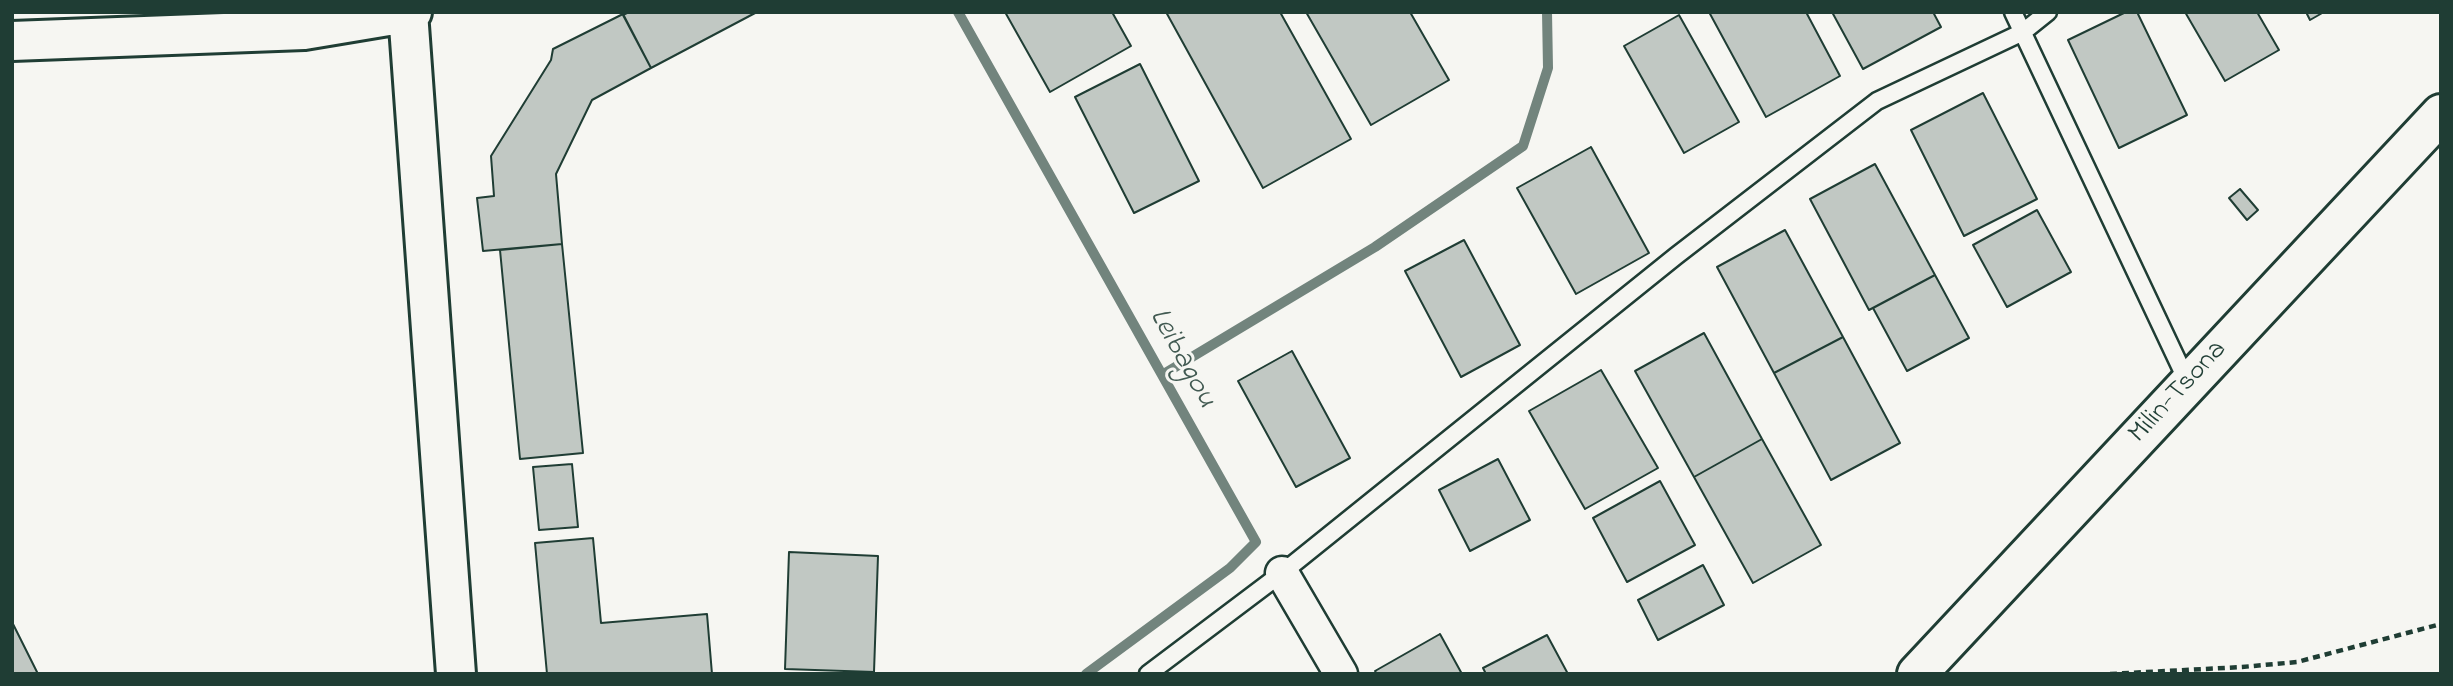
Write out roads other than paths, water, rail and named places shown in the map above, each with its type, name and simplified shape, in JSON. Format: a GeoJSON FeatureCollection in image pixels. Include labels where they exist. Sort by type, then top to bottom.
{"type":"FeatureCollection","features":[{"type":"Feature","properties":{"kind":"main road"},"geometry":{"type":"LineString","coordinates":[[12,41],[304,30],[409,13],[456,674]]}},
{"type":"Feature","properties":{"kind":"main road","name":"Milin-Tsona"},"geometry":{"type":"LineString","coordinates":[[1917,674],[2441,114]]}},
{"type":"Feature","properties":{"kind":"street"},"geometry":{"type":"LineString","coordinates":[[1282,573],[1341,674]]}},
{"type":"Feature","properties":{"kind":"lane"},"geometry":{"type":"LineString","coordinates":[[2013,12],[2188,383]]}},
{"type":"Feature","properties":{"kind":"lane"},"geometry":{"type":"LineString","coordinates":[[1147,674],[1282,573],[1676,256],[1877,101],[2023,32],[2048,12]]}},
{"type":"Feature","properties":{"kind":"waterway","name":"Leibagou"},"geometry":{"type":"LineString","coordinates":[[958,12],[1256,542],[1230,568],[1086,674]]}},
{"type":"Feature","properties":{"kind":"waterway"},"geometry":{"type":"LineString","coordinates":[[1162,375],[1375,247],[1523,146],[1548,68],[1547,12]]}}]}
